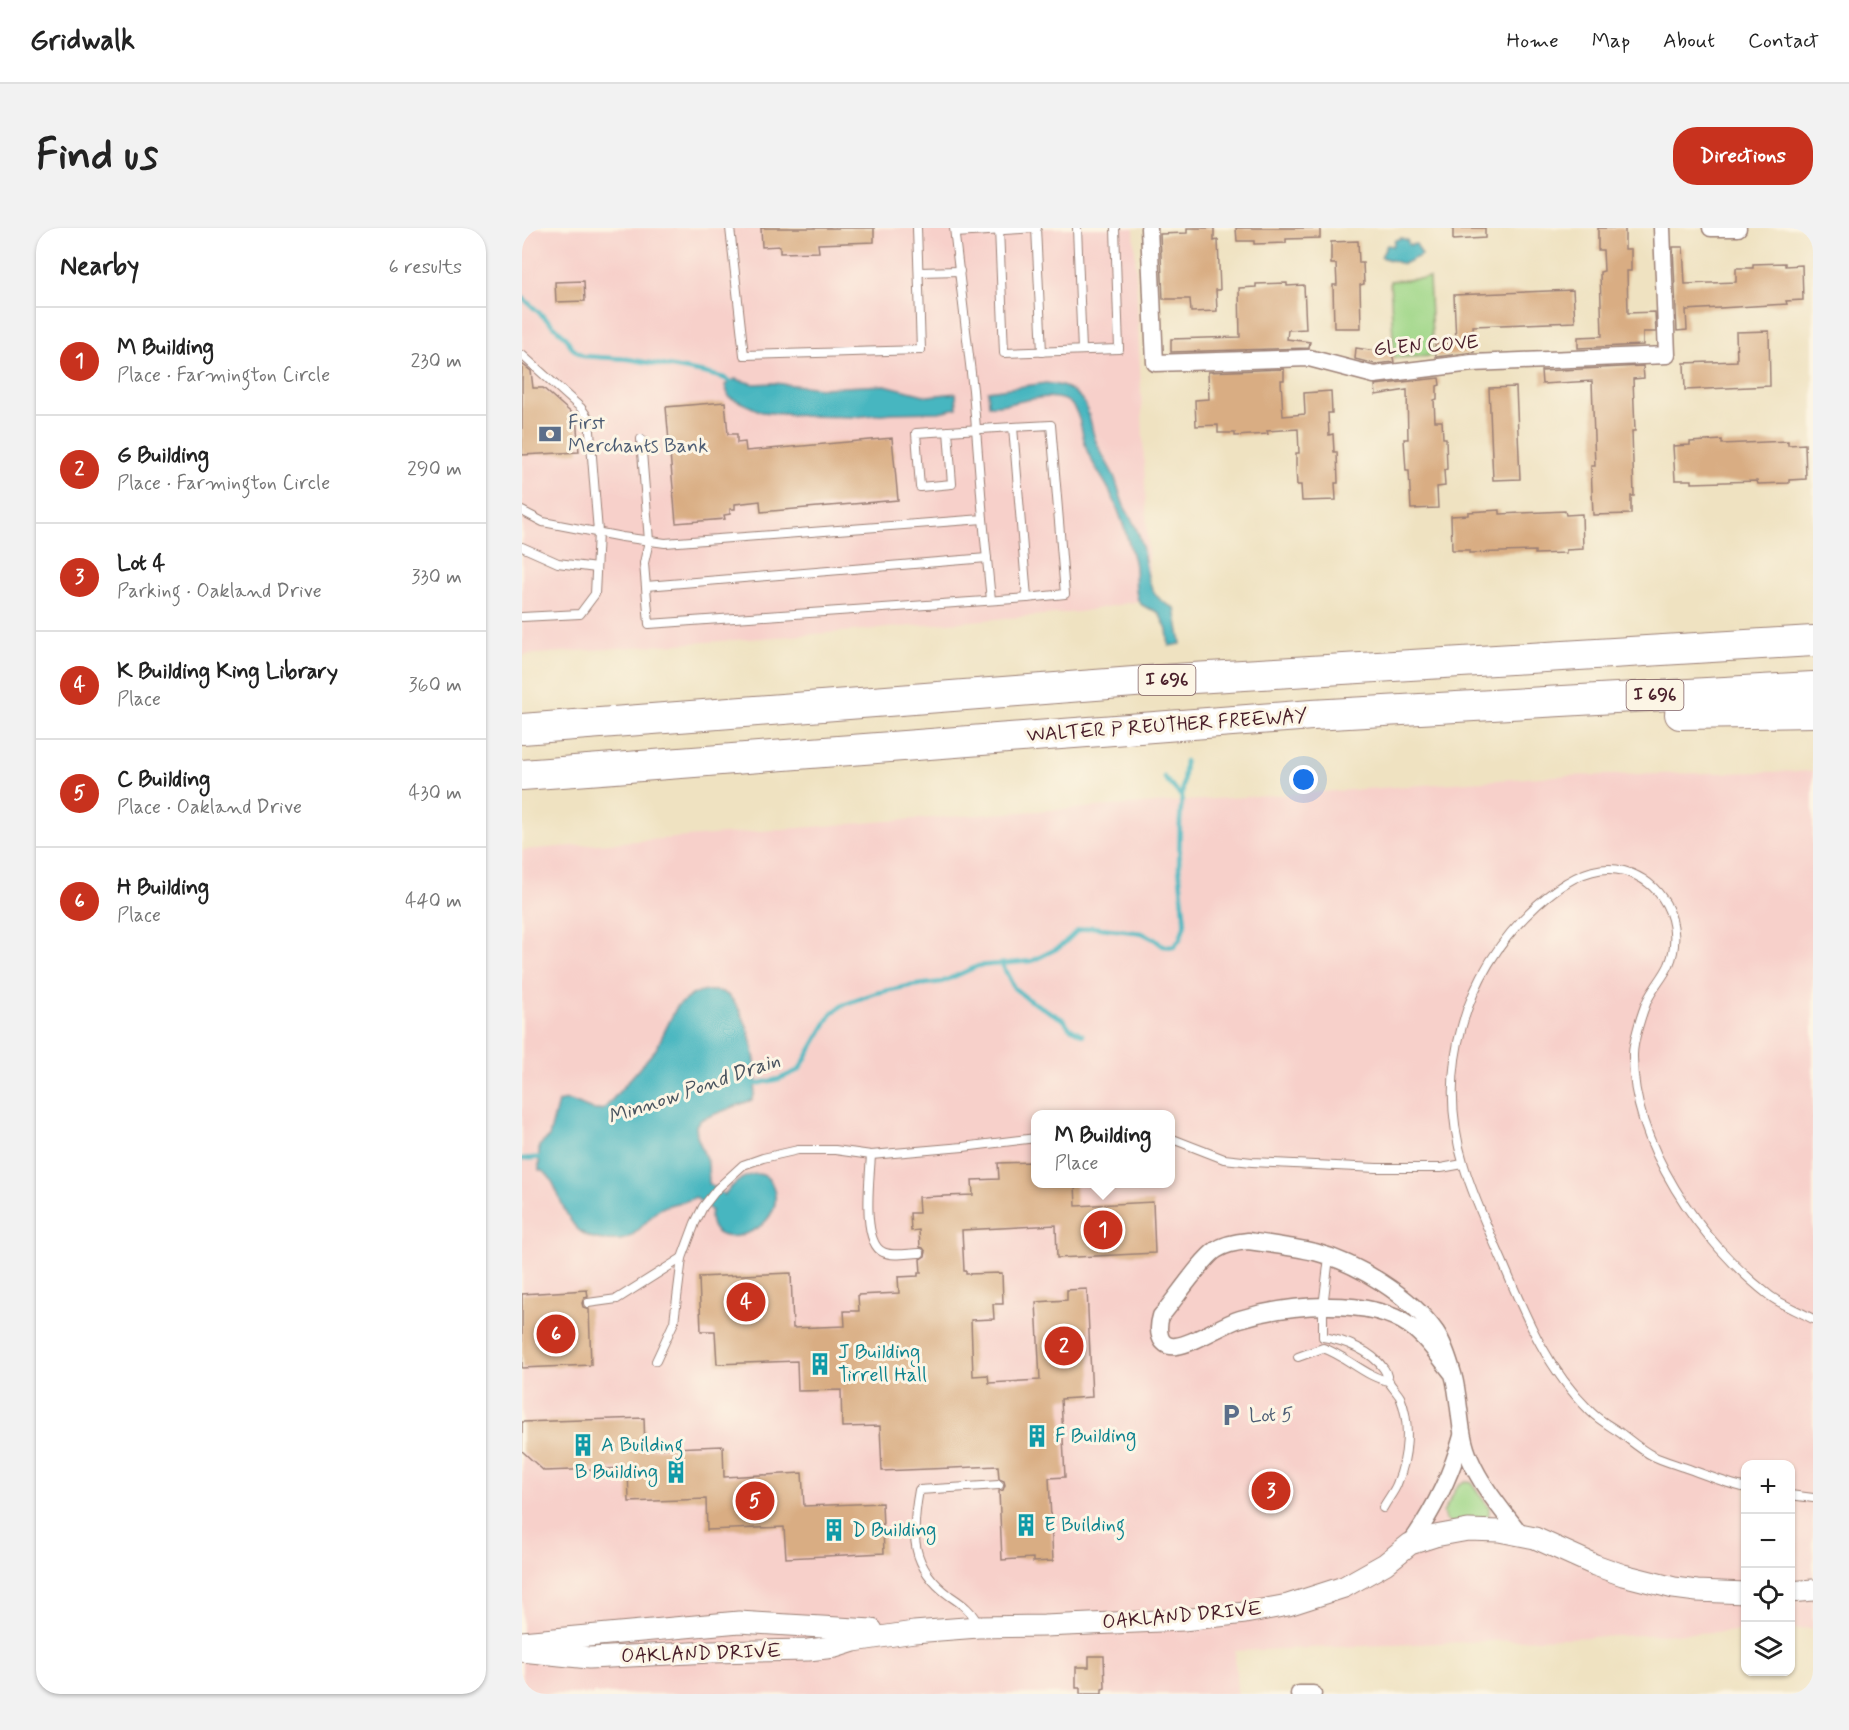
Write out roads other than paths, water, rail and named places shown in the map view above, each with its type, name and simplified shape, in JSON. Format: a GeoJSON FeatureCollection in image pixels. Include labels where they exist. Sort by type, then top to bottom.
{"type":"FeatureCollection","features":[{"type":"Feature","properties":{"kind":"highway"},"geometry":{"type":"LineString","coordinates":[[1473,660],[1764,626],[1813,623]]}},
{"type":"Feature","properties":{"kind":"highway","name":"I 696"},"geometry":{"type":"LineString","coordinates":[[522,729],[1160,680],[1813,641]]}},
{"type":"Feature","properties":{"kind":"highway","name":"WALTER P REUTHER FREEWAY"},"geometry":{"type":"LineString","coordinates":[[522,775],[1193,723],[1813,687]]}},
{"type":"Feature","properties":{"kind":"highway"},"geometry":{"type":"LineString","coordinates":[[1497,704],[1628,716],[1813,712]]}},
{"type":"Feature","properties":{"kind":"street","name":"GLEN COVE"},"geometry":{"type":"LineString","coordinates":[[1149,228],[1155,363],[1309,358],[1374,375],[1472,363],[1667,355],[1662,228]]}},
{"type":"Feature","properties":{"kind":"street"},"geometry":{"type":"LineString","coordinates":[[1711,228],[1738,228]]}},
{"type":"Feature","properties":{"kind":"street"},"geometry":{"type":"LineString","coordinates":[[1453,1374],[1422,1336],[1400,1319],[1372,1310],[1323,1307],[1265,1312],[1238,1320],[1179,1346],[1168,1345],[1162,1341],[1158,1325],[1161,1316],[1209,1255],[1221,1247],[1248,1241],[1299,1249],[1351,1266],[1389,1288],[1416,1310],[1436,1333],[1453,1374],[1468,1456],[1478,1476],[1521,1535]]}},
{"type":"Feature","properties":{"kind":"street"},"geometry":{"type":"LineString","coordinates":[[1410,1544],[1431,1514],[1444,1488],[1454,1466],[1463,1433]]}},
{"type":"Feature","properties":{"kind":"street","name":"OAKLAND DRIVE"},"geometry":{"type":"LineString","coordinates":[[522,1651],[589,1658],[808,1650],[914,1632],[978,1627],[1183,1620],[1245,1614],[1288,1605],[1344,1587],[1385,1564],[1410,1544],[1435,1536],[1484,1529],[1535,1538],[1595,1565],[1641,1580],[1697,1592],[1741,1593]]}},
{"type":"Feature","properties":{"kind":"street"},"geometry":{"type":"LineString","coordinates":[[1795,1592],[1813,1590]]}},
{"type":"Feature","properties":{"kind":"street","name":"OAKLAND DRIVE"},"geometry":{"type":"LineString","coordinates":[[522,1642],[739,1622],[914,1632]]}},
{"type":"Feature","properties":{"kind":"street"},"geometry":{"type":"LineString","coordinates":[[1299,1694],[1313,1694]]}},
{"type":"Feature","properties":{"kind":"lane"},"geometry":{"type":"LineString","coordinates":[[730,228],[744,355],[921,350],[917,228]]}},
{"type":"Feature","properties":{"kind":"lane"},"geometry":{"type":"LineString","coordinates":[[991,600],[955,230],[1036,228],[1042,352]]}},
{"type":"Feature","properties":{"kind":"lane"},"geometry":{"type":"LineString","coordinates":[[1077,228],[1083,350]]}},
{"type":"Feature","properties":{"kind":"lane"},"geometry":{"type":"LineString","coordinates":[[999,229],[1004,353],[1119,349],[1115,228]]}},
{"type":"Feature","properties":{"kind":"lane"},"geometry":{"type":"LineString","coordinates":[[919,272],[960,271]]}},
{"type":"Feature","properties":{"kind":"lane"},"geometry":{"type":"LineString","coordinates":[[522,355],[581,408],[588,419],[598,532],[595,594],[580,614],[522,617]]}},
{"type":"Feature","properties":{"kind":"lane"},"geometry":{"type":"LineString","coordinates":[[641,438],[649,541],[644,564],[649,624],[1065,594],[1051,425],[976,430],[948,431],[916,433],[920,487],[952,484],[948,431]]}},
{"type":"Feature","properties":{"kind":"lane"},"geometry":{"type":"LineString","coordinates":[[1013,427],[1027,598]]}},
{"type":"Feature","properties":{"kind":"lane"},"geometry":{"type":"LineString","coordinates":[[522,511],[543,522],[665,543],[983,519]]}},
{"type":"Feature","properties":{"kind":"lane"},"geometry":{"type":"LineString","coordinates":[[522,547],[558,562],[596,568]]}},
{"type":"Feature","properties":{"kind":"lane"},"geometry":{"type":"LineString","coordinates":[[646,586],[987,558]]}},
{"type":"Feature","properties":{"kind":"lane"},"geometry":{"type":"LineString","coordinates":[[1741,1487],[1653,1456],[1592,1413],[1546,1356],[1527,1321],[1463,1164],[1455,1124],[1452,1081],[1454,1055],[1460,1030],[1481,975],[1502,943],[1522,919],[1564,883],[1592,872],[1607,869],[1622,870],[1651,884],[1662,897],[1673,921],[1674,939],[1670,963],[1646,1003],[1633,1051],[1636,1093],[1648,1132],[1666,1171],[1687,1207],[1713,1242],[1741,1271],[1773,1298],[1813,1319]]}},
{"type":"Feature","properties":{"kind":"lane"},"geometry":{"type":"LineString","coordinates":[[656,1361],[674,1322],[682,1258],[703,1207],[717,1189],[743,1165],[798,1150],[835,1150],[871,1155],[967,1147],[1031,1139]]}},
{"type":"Feature","properties":{"kind":"lane"},"geometry":{"type":"LineString","coordinates":[[1175,1140],[1224,1159],[1252,1162],[1377,1168],[1441,1168],[1463,1164]]}},
{"type":"Feature","properties":{"kind":"lane"},"geometry":{"type":"LineString","coordinates":[[871,1155],[869,1205],[870,1232],[874,1245],[882,1252],[891,1254],[920,1253]]}},
{"type":"Feature","properties":{"kind":"lane"},"geometry":{"type":"LineString","coordinates":[[1323,1348],[1323,1307],[1329,1257]]}},
{"type":"Feature","properties":{"kind":"lane"},"geometry":{"type":"LineString","coordinates":[[588,1303],[616,1299],[682,1258]]}},
{"type":"Feature","properties":{"kind":"lane"},"geometry":{"type":"LineString","coordinates":[[1323,1337],[1348,1344],[1370,1356],[1385,1370],[1400,1398],[1407,1433],[1404,1456],[1397,1485],[1383,1508]]}},
{"type":"Feature","properties":{"kind":"lane"},"geometry":{"type":"LineString","coordinates":[[1298,1357],[1323,1348],[1349,1360],[1377,1379],[1389,1381]]}},
{"type":"Feature","properties":{"kind":"lane"},"geometry":{"type":"LineString","coordinates":[[978,1627],[975,1617],[945,1592],[923,1567],[915,1547],[914,1518],[919,1490],[999,1485]]}},
{"type":"Feature","properties":{"kind":"lane"},"geometry":{"type":"LineString","coordinates":[[1795,1496],[1813,1498]]}},
{"type":"Feature","properties":{"kind":"water"},"geometry":{"type":"Polygon","coordinates":[[[1401,238],[1407,240],[1409,245],[1416,244],[1422,255],[1403,264],[1381,257],[1387,245],[1393,246],[1395,240],[1401,238]]]}},
{"type":"Feature","properties":{"kind":"water"},"geometry":{"type":"Polygon","coordinates":[[[735,379],[754,384],[774,383],[822,388],[885,385],[928,396],[956,393],[957,408],[939,412],[892,413],[856,417],[762,412],[729,397],[725,385],[735,379]]]}},
{"type":"Feature","properties":{"kind":"water"},"geometry":{"type":"Polygon","coordinates":[[[1046,383],[1071,390],[1085,405],[1095,439],[1114,476],[1124,506],[1139,535],[1148,579],[1157,596],[1164,603],[1175,608],[1181,644],[1169,646],[1167,630],[1159,613],[1139,602],[1134,561],[1122,520],[1086,448],[1080,421],[1070,403],[1046,397],[989,405],[988,391],[1046,383]]]}},
{"type":"Feature","properties":{"kind":"water"},"geometry":{"type":"Polygon","coordinates":[[[703,991],[722,992],[739,1010],[751,1042],[756,1075],[752,1100],[702,1119],[696,1125],[697,1136],[708,1164],[709,1183],[724,1195],[737,1182],[760,1174],[772,1183],[775,1194],[774,1208],[766,1220],[755,1229],[742,1235],[729,1236],[718,1233],[711,1224],[711,1210],[695,1197],[662,1208],[628,1238],[604,1240],[588,1236],[577,1229],[569,1218],[553,1183],[539,1170],[539,1146],[549,1137],[558,1102],[570,1101],[592,1109],[604,1109],[656,1049],[677,1006],[692,995],[703,991]]]}},
{"type":"Feature","properties":{"kind":"waterway","name":"Minnow Pond Drain"},"geometry":{"type":"LineString","coordinates":[[522,297],[566,337],[572,348],[583,356],[628,359],[705,373],[724,378],[734,384]]}},
{"type":"Feature","properties":{"kind":"waterway","name":"Minnow Pond Drain"},"geometry":{"type":"LineString","coordinates":[[751,1085],[779,1079],[799,1070],[832,1013],[843,1005],[876,993],[942,982],[978,966],[1032,961],[1060,947],[1077,931],[1092,927],[1142,933],[1163,946],[1174,947],[1180,939],[1185,923],[1179,868],[1185,761]]}},
{"type":"Feature","properties":{"kind":"waterway"},"geometry":{"type":"LineString","coordinates":[[1164,777],[1182,797]]}},
{"type":"Feature","properties":{"kind":"waterway"},"geometry":{"type":"LineString","coordinates":[[1002,964],[1014,988],[1083,1035]]}},
{"type":"Feature","properties":{"kind":"waterway","name":"Minnow Pond Drain"},"geometry":{"type":"LineString","coordinates":[[522,1159],[545,1157]]}},
{"type":"Feature","properties":{"kind":"place","name":"First Merchants Bank"},"geometry":{"type":"Point","coordinates":[550,434]}},
{"type":"Feature","properties":{"kind":"place","name":"M Building"},"geometry":{"type":"Point","coordinates":[1103,1230]}},
{"type":"Feature","properties":{"kind":"place","name":"K Building King Library"},"geometry":{"type":"Point","coordinates":[746,1302]}},
{"type":"Feature","properties":{"kind":"place","name":"H Building"},"geometry":{"type":"Point","coordinates":[556,1334]}},
{"type":"Feature","properties":{"kind":"place","name":"G Building"},"geometry":{"type":"Point","coordinates":[1064,1346]}},
{"type":"Feature","properties":{"kind":"place","name":"J Building Tirrell Hall"},"geometry":{"type":"Point","coordinates":[820,1364]}},
{"type":"Feature","properties":{"kind":"place","name":"Lot 5"},"geometry":{"type":"Point","coordinates":[1231,1415]}},
{"type":"Feature","properties":{"kind":"place","name":"F Building"},"geometry":{"type":"Point","coordinates":[1037,1436]}},
{"type":"Feature","properties":{"kind":"place","name":"A Building"},"geometry":{"type":"Point","coordinates":[583,1445]}},
{"type":"Feature","properties":{"kind":"place","name":"B Building"},"geometry":{"type":"Point","coordinates":[676,1472]}},
{"type":"Feature","properties":{"kind":"place","name":"Lot 4"},"geometry":{"type":"Point","coordinates":[1271,1491]}},
{"type":"Feature","properties":{"kind":"place","name":"C Building"},"geometry":{"type":"Point","coordinates":[755,1501]}},
{"type":"Feature","properties":{"kind":"place","name":"E Building"},"geometry":{"type":"Point","coordinates":[1026,1525]}},
{"type":"Feature","properties":{"kind":"place","name":"D Building"},"geometry":{"type":"Point","coordinates":[834,1530]}}]}
